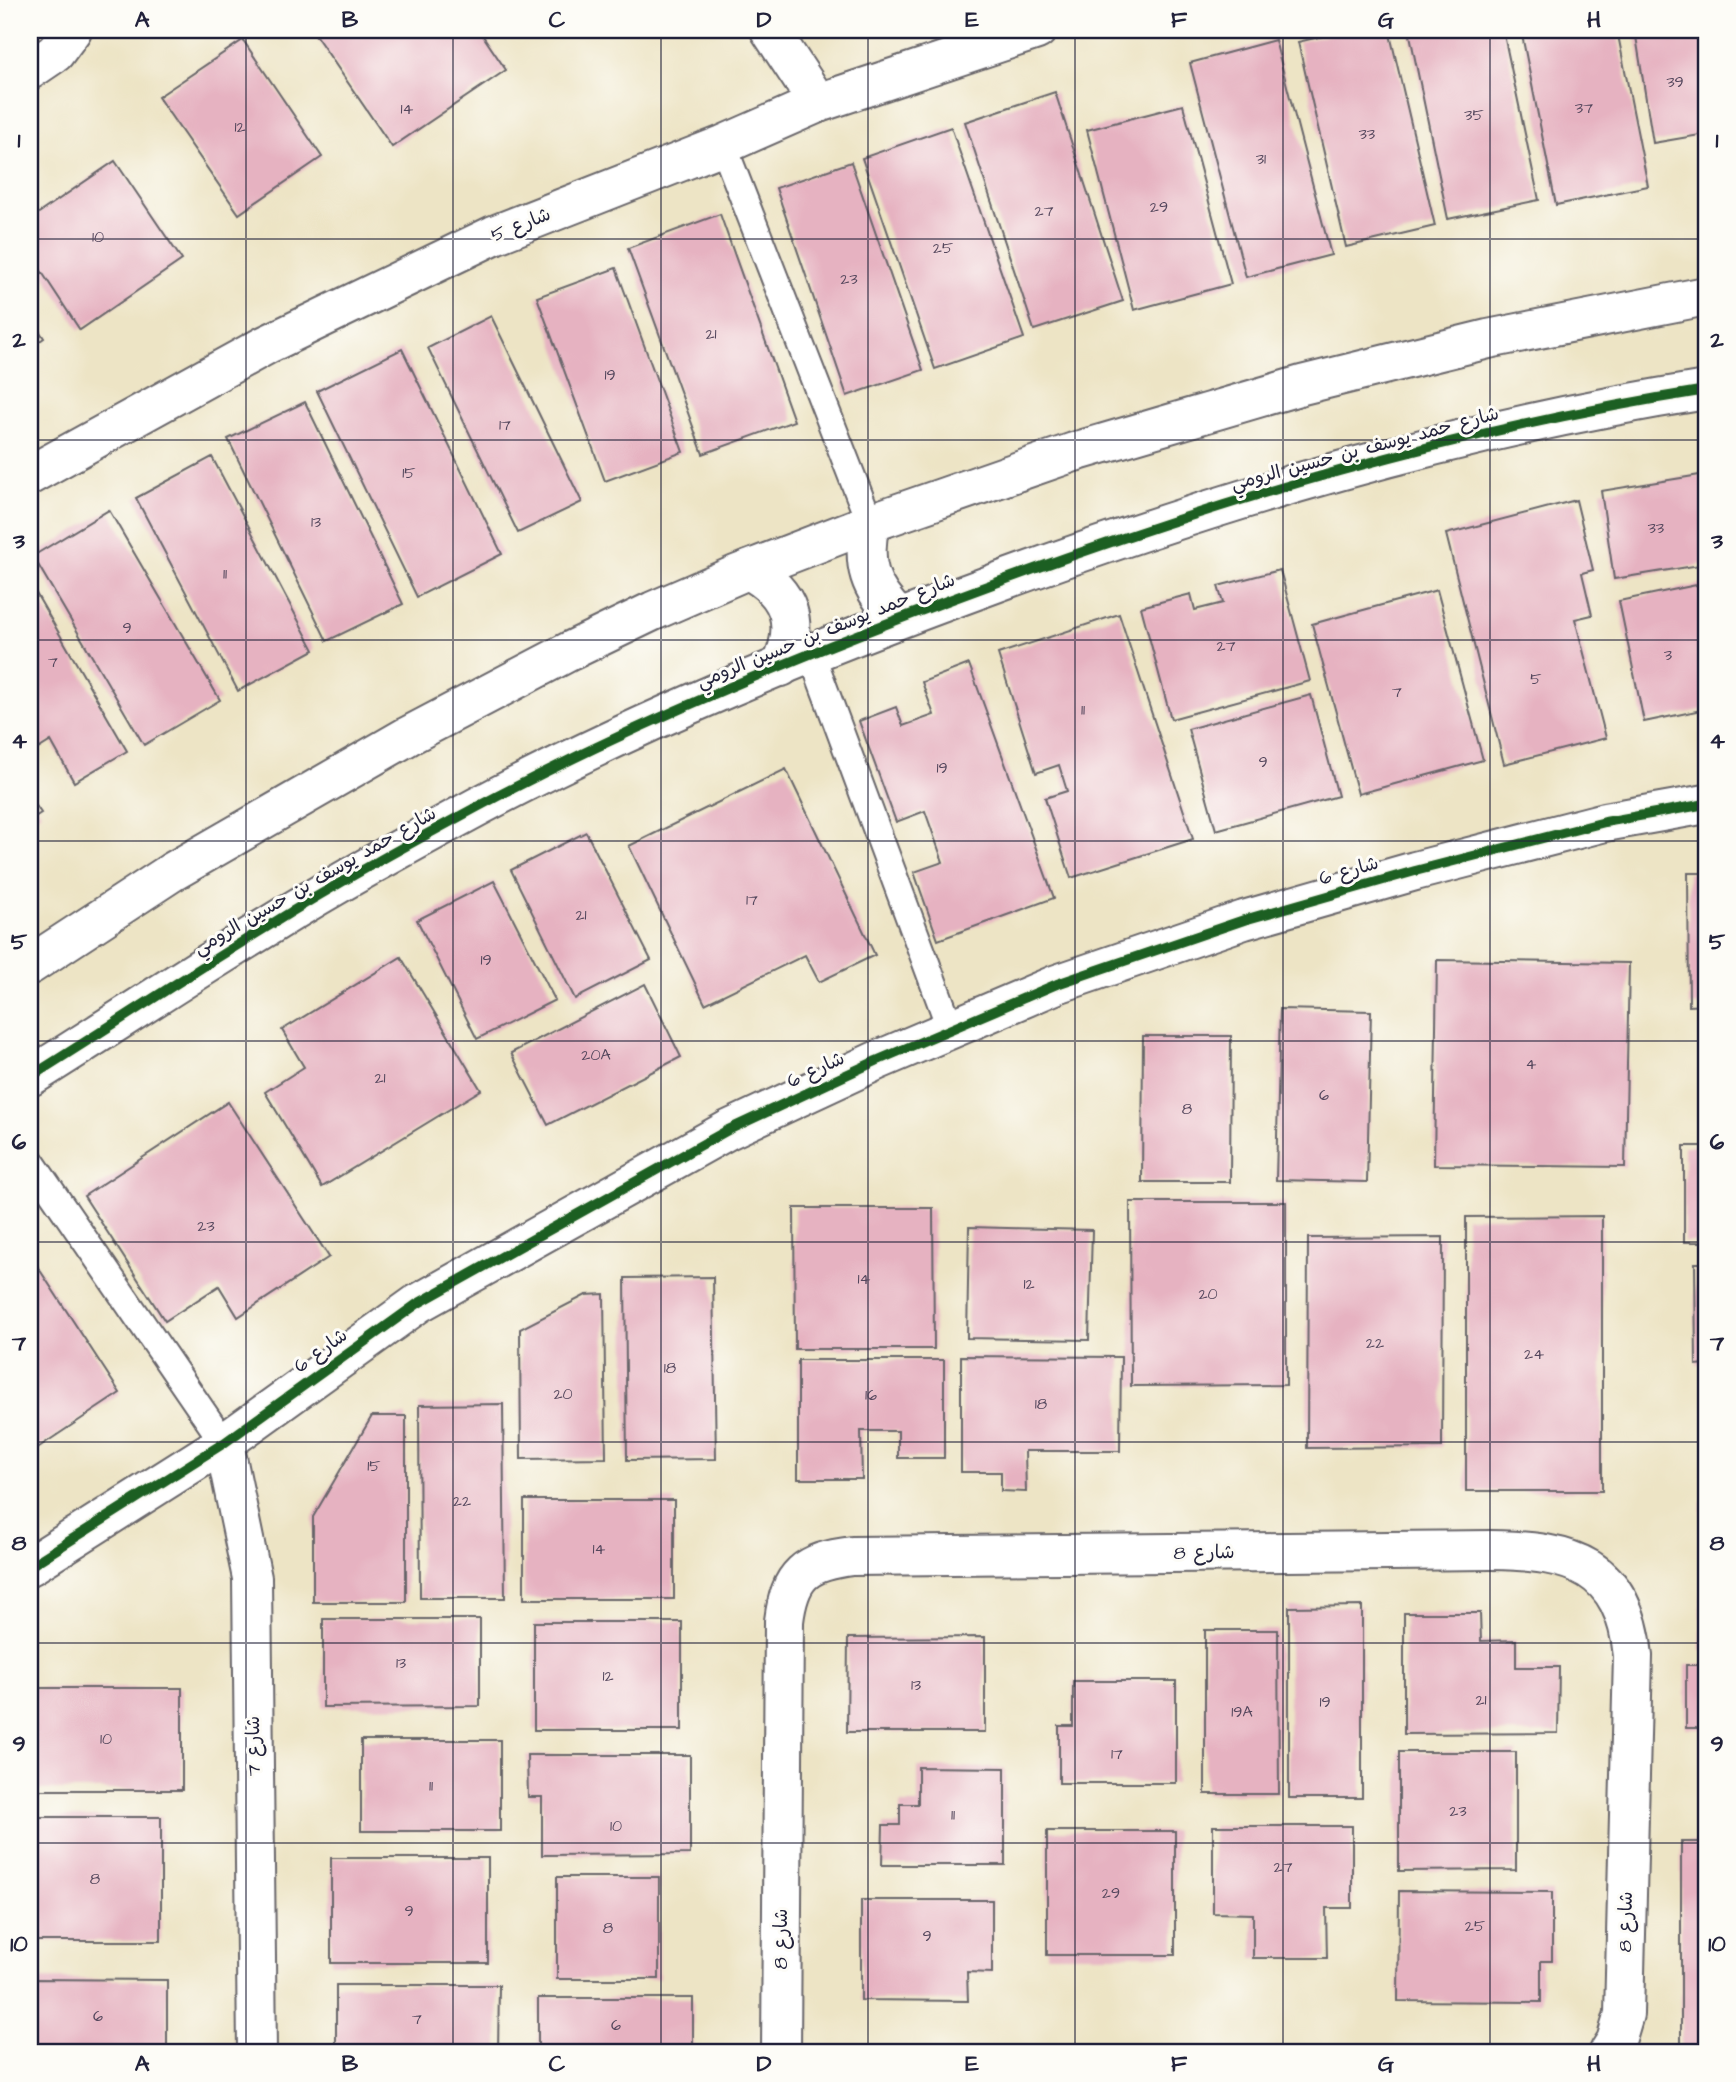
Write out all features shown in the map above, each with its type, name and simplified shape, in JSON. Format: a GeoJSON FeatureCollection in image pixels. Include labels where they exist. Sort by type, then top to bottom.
{"type":"FeatureCollection","features":[{"type":"Feature","properties":{"kind":"street"},"geometry":{"type":"LineString","coordinates":[[30,70],[55,53],[72,30]]}},
{"type":"Feature","properties":{"kind":"street"},"geometry":{"type":"LineString","coordinates":[[770,30],[818,103]]}},
{"type":"Feature","properties":{"kind":"street","name":"شارع 5"},"geometry":{"type":"LineString","coordinates":[[30,475],[266,345],[494,235],[723,145],[818,103],[1037,30]]}},
{"type":"Feature","properties":{"kind":"street"},"geometry":{"type":"LineString","coordinates":[[30,965],[172,872],[408,736],[570,651],[653,611],[750,570],[870,523],[1074,452],[1301,385],[1488,340],[1675,300],[1706,296]]}},
{"type":"Feature","properties":{"kind":"street","name":"شارع حمد يوسف بن حسين الرومي"},"geometry":{"type":"LineString","coordinates":[[30,1077],[271,924],[433,832],[585,753],[796,660],[899,618],[1109,541],[1252,495],[1397,455],[1530,424],[1706,390]]}},
{"type":"Feature","properties":{"kind":"street"},"geometry":{"type":"LineString","coordinates":[[870,523],[866,554],[873,585],[884,603],[899,618]]}},
{"type":"Feature","properties":{"kind":"street"},"geometry":{"type":"LineString","coordinates":[[750,570],[766,579],[789,611],[792,630],[789,649],[796,660]]}},
{"type":"Feature","properties":{"kind":"street","name":"شارع 6"},"geometry":{"type":"LineString","coordinates":[[30,1566],[224,1443],[416,1304],[728,1130],[876,1061],[1057,984],[1244,919],[1592,825],[1706,804]]}},
{"type":"Feature","properties":{"kind":"street","name":"شارع 7"},"geometry":{"type":"LineString","coordinates":[[224,1443],[253,1577],[257,2052]]}},
{"type":"Feature","properties":{"kind":"street","name":"شارع 8"},"geometry":{"type":"LineString","coordinates":[[781,2052],[784,1621],[790,1590],[802,1572],[822,1560],[852,1556],[1491,1550],[1540,1552],[1560,1557],[1598,1575],[1622,1605],[1630,1627],[1633,1656],[1624,2014],[1616,2041],[1609,2052]]}},
{"type":"Feature","properties":{"kind":"lane"},"geometry":{"type":"LineString","coordinates":[[723,145],[870,523]]}},
{"type":"Feature","properties":{"kind":"lane"},"geometry":{"type":"LineString","coordinates":[[796,660],[951,1030]]}},
{"type":"Feature","properties":{"kind":"lane"},"geometry":{"type":"LineString","coordinates":[[30,1160],[224,1443]]}},
{"type":"Feature","properties":{"kind":"building"},"geometry":{"type":"Polygon","coordinates":[[[312,30],[479,30],[506,70],[392,147],[312,30]]]}},
{"type":"Feature","properties":{"kind":"building"},"geometry":{"type":"Polygon","coordinates":[[[1349,30],[1389,30],[1435,226],[1346,247],[1298,42],[1349,30]]]}},
{"type":"Feature","properties":{"kind":"building"},"geometry":{"type":"Polygon","coordinates":[[[1409,30],[1503,30],[1539,200],[1448,219],[1409,30]]]}},
{"type":"Feature","properties":{"kind":"building"},"geometry":{"type":"Polygon","coordinates":[[[1521,30],[1617,30],[1648,186],[1556,205],[1521,30]]]}},
{"type":"Feature","properties":{"kind":"building"},"geometry":{"type":"Polygon","coordinates":[[[1635,30],[1706,30],[1706,134],[1653,143],[1635,30]]]}},
{"type":"Feature","properties":{"kind":"building"},"geometry":{"type":"Polygon","coordinates":[[[243,40],[322,157],[239,214],[158,97],[243,40]]]}},
{"type":"Feature","properties":{"kind":"building"},"geometry":{"type":"Polygon","coordinates":[[[1275,40],[1331,255],[1246,277],[1190,63],[1275,40]]]}},
{"type":"Feature","properties":{"kind":"building"},"geometry":{"type":"Polygon","coordinates":[[[1055,92],[1123,301],[1034,330],[965,122],[1055,92]]]}},
{"type":"Feature","properties":{"kind":"building"},"geometry":{"type":"Polygon","coordinates":[[[1183,105],[1231,284],[1134,310],[1087,130],[1183,105]]]}},
{"type":"Feature","properties":{"kind":"building"},"geometry":{"type":"Polygon","coordinates":[[[951,127],[1024,338],[935,369],[862,158],[951,127]]]}},
{"type":"Feature","properties":{"kind":"building"},"geometry":{"type":"Polygon","coordinates":[[[115,161],[182,260],[80,330],[30,254],[30,219],[115,161]]]}},
{"type":"Feature","properties":{"kind":"building"},"geometry":{"type":"Polygon","coordinates":[[[851,162],[923,370],[847,396],[776,188],[851,162]]]}},
{"type":"Feature","properties":{"kind":"building"},"geometry":{"type":"Polygon","coordinates":[[[720,214],[794,421],[703,454],[628,248],[720,214]]]}},
{"type":"Feature","properties":{"kind":"building"},"geometry":{"type":"Polygon","coordinates":[[[616,268],[683,452],[605,481],[537,297],[616,268]]]}},
{"type":"Feature","properties":{"kind":"building"},"geometry":{"type":"Polygon","coordinates":[[[491,316],[582,502],[518,533],[428,348],[491,316]]]}},
{"type":"Feature","properties":{"kind":"building"},"geometry":{"type":"Polygon","coordinates":[[[30,317],[44,338],[30,348],[30,317]]]}},
{"type":"Feature","properties":{"kind":"building"},"geometry":{"type":"Polygon","coordinates":[[[402,349],[502,554],[417,597],[317,391],[402,349]]]}},
{"type":"Feature","properties":{"kind":"building"},"geometry":{"type":"Polygon","coordinates":[[[305,402],[403,604],[327,641],[228,439],[305,402]]]}},
{"type":"Feature","properties":{"kind":"building"},"geometry":{"type":"Polygon","coordinates":[[[212,457],[314,650],[238,691],[136,498],[212,457]]]}},
{"type":"Feature","properties":{"kind":"building"},"geometry":{"type":"Polygon","coordinates":[[[1706,474],[1706,564],[1614,579],[1601,491],[1706,474]]]}},
{"type":"Feature","properties":{"kind":"building"},"geometry":{"type":"Polygon","coordinates":[[[1576,500],[1593,570],[1582,573],[1592,615],[1575,619],[1606,738],[1504,764],[1446,534],[1576,500]]]}},
{"type":"Feature","properties":{"kind":"building"},"geometry":{"type":"Polygon","coordinates":[[[109,510],[220,700],[144,745],[33,556],[109,510]]]}},
{"type":"Feature","properties":{"kind":"building"},"geometry":{"type":"Polygon","coordinates":[[[1280,570],[1310,681],[1171,719],[1141,607],[1191,594],[1195,610],[1223,603],[1218,586],[1280,570]]]}},
{"type":"Feature","properties":{"kind":"building"},"geometry":{"type":"Polygon","coordinates":[[[30,583],[127,751],[74,782],[51,741],[30,754],[30,583]]]}},
{"type":"Feature","properties":{"kind":"building"},"geometry":{"type":"Polygon","coordinates":[[[1706,583],[1706,709],[1644,722],[1619,601],[1706,583]]]}},
{"type":"Feature","properties":{"kind":"building"},"geometry":{"type":"Polygon","coordinates":[[[1437,590],[1483,760],[1358,794],[1312,624],[1437,590]]]}},
{"type":"Feature","properties":{"kind":"building"},"geometry":{"type":"Polygon","coordinates":[[[1119,614],[1193,839],[1071,878],[1045,798],[1067,791],[1059,765],[1036,773],[998,654],[1119,614]]]}},
{"type":"Feature","properties":{"kind":"building"},"geometry":{"type":"Polygon","coordinates":[[[969,664],[1054,898],[938,940],[914,872],[943,862],[925,811],[896,822],[859,721],[896,707],[903,726],[934,715],[922,682],[969,664]]]}},
{"type":"Feature","properties":{"kind":"building"},"geometry":{"type":"Polygon","coordinates":[[[1311,695],[1338,796],[1216,830],[1188,729],[1311,695]]]}},
{"type":"Feature","properties":{"kind":"building"},"geometry":{"type":"Polygon","coordinates":[[[786,769],[875,955],[819,982],[805,955],[705,1004],[629,846],[786,769]]]}},
{"type":"Feature","properties":{"kind":"building"},"geometry":{"type":"Polygon","coordinates":[[[30,797],[41,813],[30,820],[30,797]]]}},
{"type":"Feature","properties":{"kind":"building"},"geometry":{"type":"Polygon","coordinates":[[[586,832],[651,960],[575,999],[511,870],[586,832]]]}},
{"type":"Feature","properties":{"kind":"building"},"geometry":{"type":"Polygon","coordinates":[[[1688,873],[1706,873],[1706,1005],[1689,1006],[1688,873]]]}},
{"type":"Feature","properties":{"kind":"building"},"geometry":{"type":"Polygon","coordinates":[[[494,881],[555,1000],[477,1039],[417,920],[494,881]]]}},
{"type":"Feature","properties":{"kind":"building"},"geometry":{"type":"Polygon","coordinates":[[[401,957],[481,1090],[322,1187],[265,1092],[304,1067],[282,1030],[401,957]]]}},
{"type":"Feature","properties":{"kind":"building"},"geometry":{"type":"Polygon","coordinates":[[[1437,960],[1629,963],[1625,1167],[1434,1165],[1437,960]]]}},
{"type":"Feature","properties":{"kind":"building"},"geometry":{"type":"Polygon","coordinates":[[[645,984],[681,1057],[548,1125],[511,1053],[645,984]]]}},
{"type":"Feature","properties":{"kind":"building"},"geometry":{"type":"Polygon","coordinates":[[[1280,1009],[1371,1011],[1367,1182],[1276,1180],[1280,1009]]]}},
{"type":"Feature","properties":{"kind":"building"},"geometry":{"type":"Polygon","coordinates":[[[1143,1036],[1231,1036],[1230,1182],[1142,1182],[1143,1036]]]}},
{"type":"Feature","properties":{"kind":"building"},"geometry":{"type":"Polygon","coordinates":[[[228,1102],[329,1257],[238,1317],[219,1286],[165,1321],[84,1196],[228,1102]]]}},
{"type":"Feature","properties":{"kind":"building"},"geometry":{"type":"Polygon","coordinates":[[[1684,1146],[1706,1146],[1706,1242],[1684,1242],[1684,1146]]]}},
{"type":"Feature","properties":{"kind":"building"},"geometry":{"type":"Polygon","coordinates":[[[1130,1202],[1286,1202],[1286,1385],[1131,1386],[1130,1202]]]}},
{"type":"Feature","properties":{"kind":"building"},"geometry":{"type":"Polygon","coordinates":[[[794,1208],[933,1208],[934,1349],[795,1349],[794,1208]]]}},
{"type":"Feature","properties":{"kind":"building"},"geometry":{"type":"Polygon","coordinates":[[[1602,1216],[1602,1491],[1466,1491],[1466,1217],[1602,1216]]]}},
{"type":"Feature","properties":{"kind":"building"},"geometry":{"type":"Polygon","coordinates":[[[969,1227],[1092,1230],[1089,1340],[967,1338],[969,1227]]]}},
{"type":"Feature","properties":{"kind":"building"},"geometry":{"type":"Polygon","coordinates":[[[1443,1237],[1442,1447],[1307,1448],[1308,1238],[1443,1237]]]}},
{"type":"Feature","properties":{"kind":"building"},"geometry":{"type":"Polygon","coordinates":[[[30,1255],[120,1393],[30,1453],[30,1255]]]}},
{"type":"Feature","properties":{"kind":"building"},"geometry":{"type":"Polygon","coordinates":[[[1695,1263],[1706,1263],[1706,1364],[1696,1365],[1695,1263]]]}},
{"type":"Feature","properties":{"kind":"building"},"geometry":{"type":"Polygon","coordinates":[[[713,1277],[716,1459],[627,1460],[625,1278],[713,1277]]]}},
{"type":"Feature","properties":{"kind":"building"},"geometry":{"type":"Polygon","coordinates":[[[604,1294],[606,1458],[521,1459],[520,1329],[586,1295],[604,1294]]]}},
{"type":"Feature","properties":{"kind":"building"},"geometry":{"type":"Polygon","coordinates":[[[961,1356],[1121,1357],[1120,1451],[1025,1451],[1026,1492],[1001,1491],[1001,1472],[961,1472],[961,1356]]]}},
{"type":"Feature","properties":{"kind":"building"},"geometry":{"type":"Polygon","coordinates":[[[798,1360],[944,1360],[944,1458],[898,1458],[898,1431],[861,1431],[862,1479],[798,1479],[798,1360]]]}},
{"type":"Feature","properties":{"kind":"building"},"geometry":{"type":"Polygon","coordinates":[[[503,1404],[505,1598],[420,1598],[419,1405],[503,1404]]]}},
{"type":"Feature","properties":{"kind":"building"},"geometry":{"type":"Polygon","coordinates":[[[372,1416],[406,1416],[406,1602],[313,1602],[313,1517],[372,1416]]]}},
{"type":"Feature","properties":{"kind":"building"},"geometry":{"type":"Polygon","coordinates":[[[524,1500],[674,1500],[674,1599],[524,1599],[524,1500]]]}},
{"type":"Feature","properties":{"kind":"building"},"geometry":{"type":"Polygon","coordinates":[[[1701,1501],[1706,1501],[1706,1650],[1701,1650],[1701,1501]]]}},
{"type":"Feature","properties":{"kind":"building"},"geometry":{"type":"Polygon","coordinates":[[[1362,1606],[1362,1798],[1289,1798],[1289,1607],[1362,1606]]]}},
{"type":"Feature","properties":{"kind":"building"},"geometry":{"type":"Polygon","coordinates":[[[1404,1613],[1480,1613],[1481,1641],[1516,1640],[1516,1667],[1559,1667],[1558,1733],[1404,1734],[1404,1613]]]}},
{"type":"Feature","properties":{"kind":"building"},"geometry":{"type":"Polygon","coordinates":[[[323,1619],[480,1619],[480,1706],[323,1707],[323,1619]]]}},
{"type":"Feature","properties":{"kind":"building"},"geometry":{"type":"Polygon","coordinates":[[[534,1622],[682,1622],[682,1730],[534,1730],[534,1622]]]}},
{"type":"Feature","properties":{"kind":"building"},"geometry":{"type":"Polygon","coordinates":[[[1205,1630],[1278,1630],[1279,1794],[1205,1794],[1205,1630]]]}},
{"type":"Feature","properties":{"kind":"building"},"geometry":{"type":"Polygon","coordinates":[[[985,1637],[985,1732],[847,1732],[848,1638],[985,1637]]]}},
{"type":"Feature","properties":{"kind":"building"},"geometry":{"type":"Polygon","coordinates":[[[1686,1665],[1706,1665],[1706,1787],[1701,1787],[1702,1728],[1686,1728],[1686,1665]]]}},
{"type":"Feature","properties":{"kind":"building"},"geometry":{"type":"Polygon","coordinates":[[[1073,1681],[1176,1681],[1176,1783],[1059,1783],[1059,1726],[1073,1726],[1073,1681]]]}},
{"type":"Feature","properties":{"kind":"building"},"geometry":{"type":"Polygon","coordinates":[[[30,1688],[182,1688],[182,1790],[30,1790],[30,1688]]]}},
{"type":"Feature","properties":{"kind":"building"},"geometry":{"type":"Polygon","coordinates":[[[361,1740],[500,1740],[500,1831],[361,1831],[361,1740]]]}},
{"type":"Feature","properties":{"kind":"building"},"geometry":{"type":"Polygon","coordinates":[[[1399,1752],[1516,1752],[1516,1870],[1399,1871],[1399,1752]]]}},
{"type":"Feature","properties":{"kind":"building"},"geometry":{"type":"Polygon","coordinates":[[[527,1755],[690,1755],[690,1854],[542,1855],[542,1797],[528,1797],[527,1755]]]}},
{"type":"Feature","properties":{"kind":"building"},"geometry":{"type":"Polygon","coordinates":[[[918,1767],[1005,1768],[1005,1865],[882,1865],[883,1825],[900,1825],[900,1804],[918,1804],[918,1767]]]}},
{"type":"Feature","properties":{"kind":"building"},"geometry":{"type":"Polygon","coordinates":[[[30,1817],[161,1817],[161,1941],[30,1941],[30,1817]]]}},
{"type":"Feature","properties":{"kind":"building"},"geometry":{"type":"Polygon","coordinates":[[[1213,1826],[1352,1826],[1352,1908],[1326,1908],[1327,1958],[1253,1958],[1253,1914],[1213,1913],[1213,1826]]]}},
{"type":"Feature","properties":{"kind":"building"},"geometry":{"type":"Polygon","coordinates":[[[1047,1831],[1175,1831],[1175,1955],[1047,1955],[1047,1831]]]}},
{"type":"Feature","properties":{"kind":"building"},"geometry":{"type":"Polygon","coordinates":[[[1681,1842],[1706,1842],[1706,2052],[1681,2052],[1681,1842]]]}},
{"type":"Feature","properties":{"kind":"building"},"geometry":{"type":"Polygon","coordinates":[[[331,1858],[488,1858],[488,1963],[331,1963],[331,1858]]]}},
{"type":"Feature","properties":{"kind":"building"},"geometry":{"type":"Polygon","coordinates":[[[557,1877],[659,1877],[659,1979],[557,1979],[557,1877]]]}},
{"type":"Feature","properties":{"kind":"building"},"geometry":{"type":"Polygon","coordinates":[[[1399,1891],[1552,1892],[1552,1961],[1541,1961],[1541,2002],[1398,2001],[1399,1891]]]}},
{"type":"Feature","properties":{"kind":"building"},"geometry":{"type":"Polygon","coordinates":[[[861,1900],[992,1900],[992,1973],[967,1972],[968,2001],[861,2000],[861,1900]]]}},
{"type":"Feature","properties":{"kind":"building"},"geometry":{"type":"Polygon","coordinates":[[[30,1979],[167,1980],[167,2052],[30,2052],[30,1979]]]}},
{"type":"Feature","properties":{"kind":"building"},"geometry":{"type":"Polygon","coordinates":[[[336,1985],[499,1985],[498,2052],[336,2052],[336,1985]]]}},
{"type":"Feature","properties":{"kind":"building"},"geometry":{"type":"Polygon","coordinates":[[[538,1998],[693,1998],[693,2052],[538,2052],[538,1998]]]}},
{"type":"Feature","properties":{"kind":"cycle path"},"geometry":{"type":"LineString","coordinates":[[30,1077],[295,909],[477,807],[600,745],[789,662],[1070,556],[1249,497],[1339,471],[1521,425],[1706,390]]}},
{"type":"Feature","properties":{"kind":"cycle path"},"geometry":{"type":"LineString","coordinates":[[30,1566],[224,1443],[417,1304],[728,1130],[876,1061],[1057,984],[1244,920],[1415,871],[1605,822],[1706,804]]}}]}
